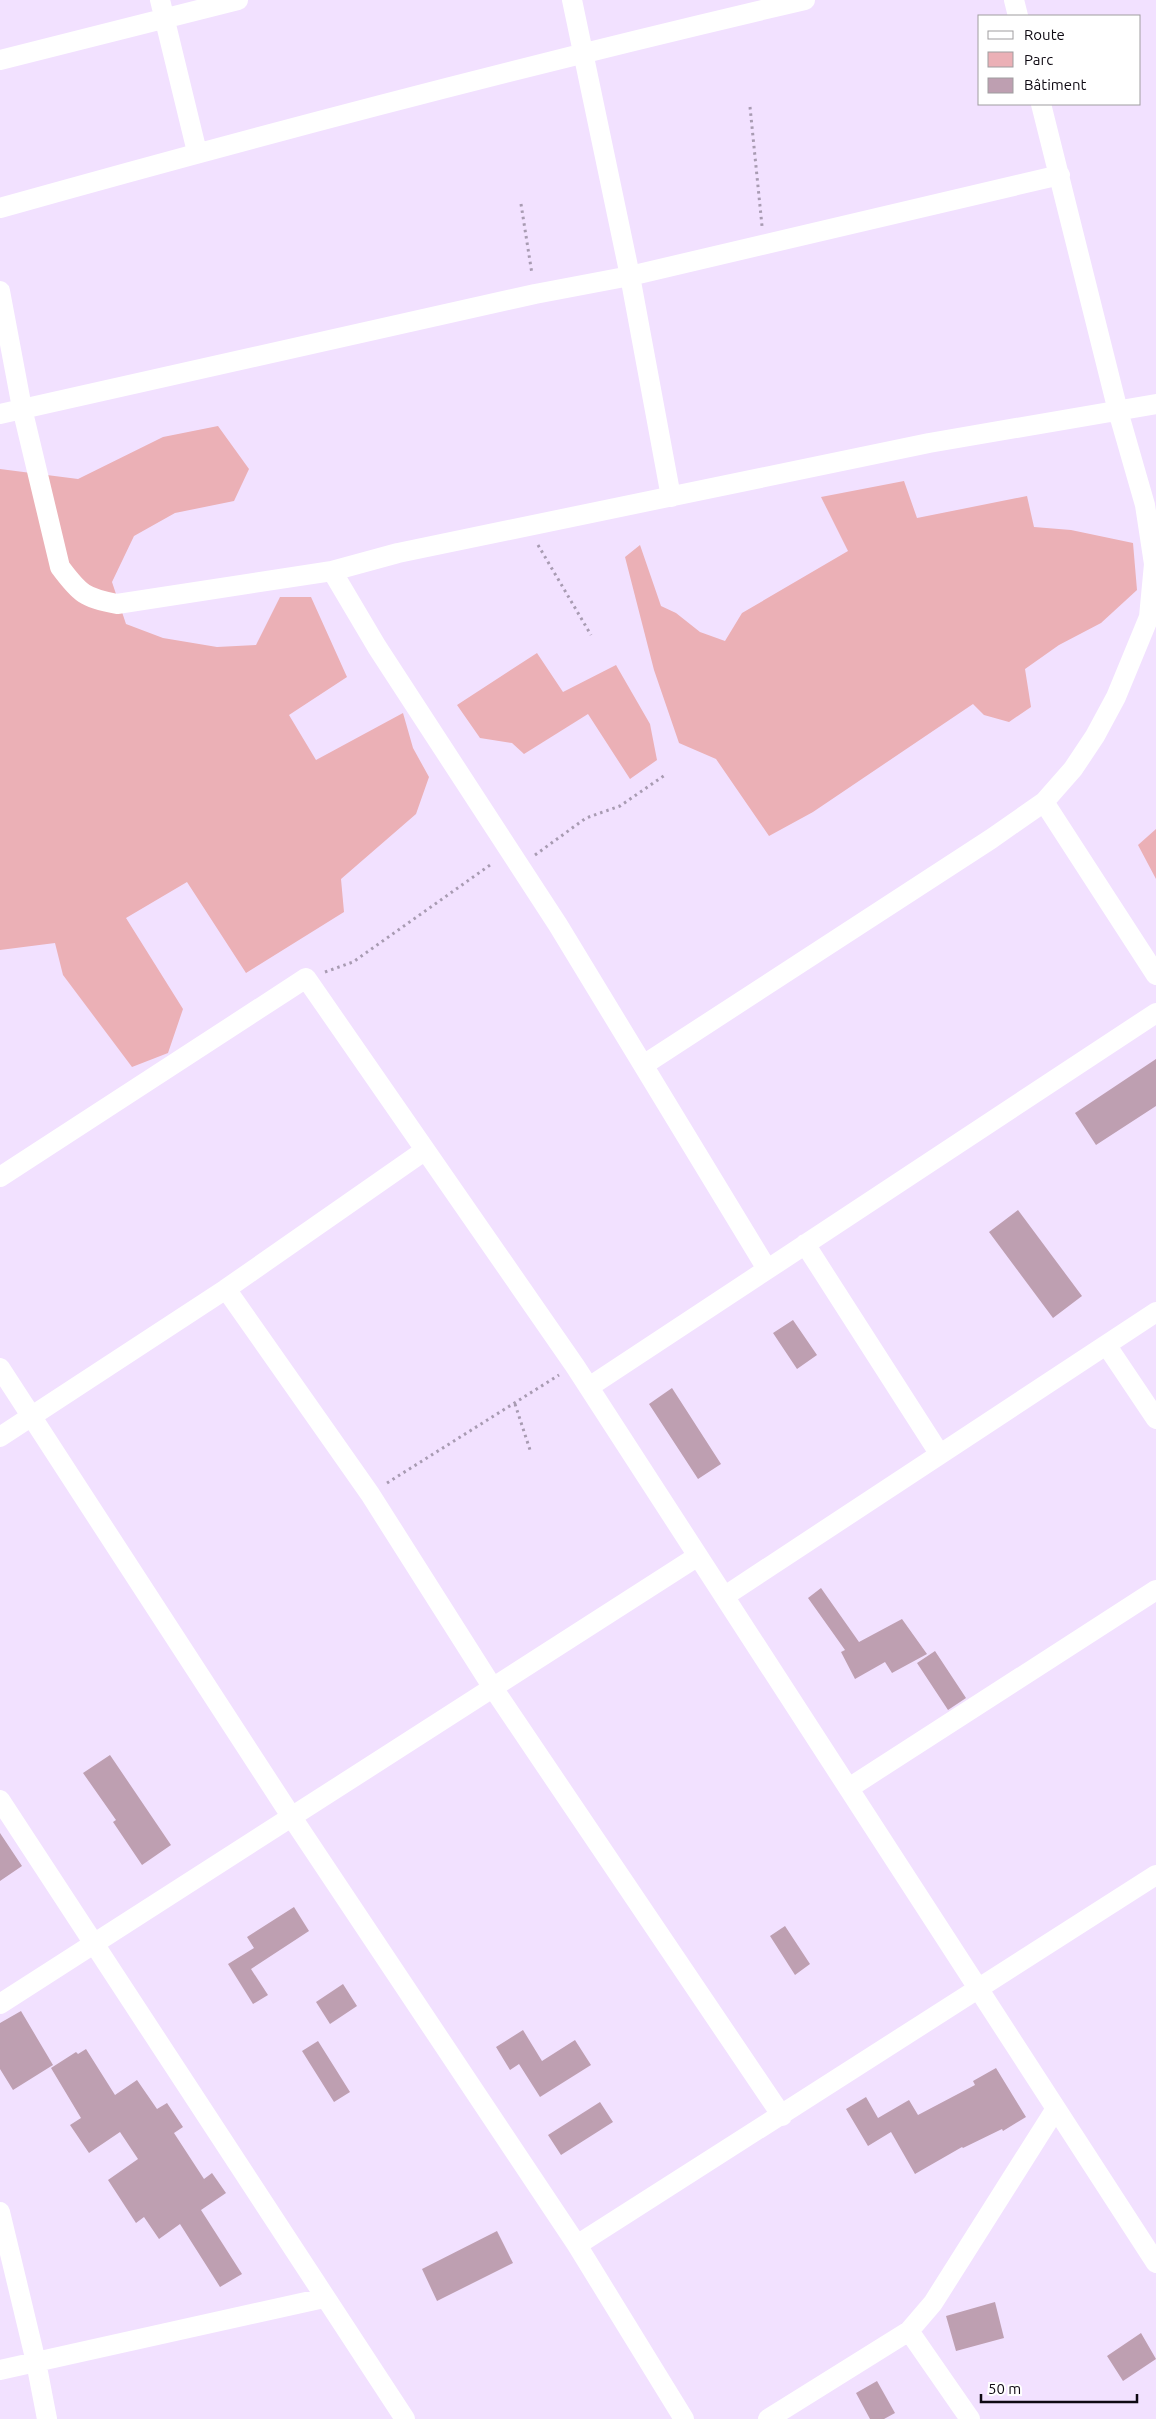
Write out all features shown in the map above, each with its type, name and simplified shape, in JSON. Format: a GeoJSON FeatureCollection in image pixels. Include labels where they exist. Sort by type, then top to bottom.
{"type":"FeatureCollection","features":[{"type":"Feature","properties":{"kind":"street"},"geometry":{"type":"LineString","coordinates":[[0,60],[163,9],[238,0]]}},
{"type":"Feature","properties":{"kind":"street"},"geometry":{"type":"LineString","coordinates":[[572,0],[630,276],[671,497]]}},
{"type":"Feature","properties":{"kind":"street"},"geometry":{"type":"LineString","coordinates":[[0,208],[197,152],[582,52],[804,0]]}},
{"type":"Feature","properties":{"kind":"street"},"geometry":{"type":"LineString","coordinates":[[1014,0],[1018,15]]}},
{"type":"Feature","properties":{"kind":"street"},"geometry":{"type":"LineString","coordinates":[[163,9],[197,152]]}},
{"type":"Feature","properties":{"kind":"street"},"geometry":{"type":"LineString","coordinates":[[645,1064],[991,839],[1044,802],[1073,769],[1095,736],[1116,697],[1153,617],[1154,564],[1151,536],[1138,477],[1118,411],[1041,105]]}},
{"type":"Feature","properties":{"kind":"street"},"geometry":{"type":"LineString","coordinates":[[0,414],[535,294],[630,276],[764,246],[1060,175]]}},
{"type":"Feature","properties":{"kind":"street"},"geometry":{"type":"LineString","coordinates":[[0,291],[22,408],[60,567],[75,588],[91,599],[117,604],[332,571],[398,553],[929,443],[1156,404]]}},
{"type":"Feature","properties":{"kind":"street"},"geometry":{"type":"LineString","coordinates":[[332,571],[377,647],[515,858],[645,1064],[767,1269]]}},
{"type":"Feature","properties":{"kind":"street"},"geometry":{"type":"LineString","coordinates":[[1044,802],[1156,974]]}},
{"type":"Feature","properties":{"kind":"street"},"geometry":{"type":"LineString","coordinates":[[0,1177],[306,978],[589,1387],[980,1988],[1055,2110],[1156,2263]]}},
{"type":"Feature","properties":{"kind":"street"},"geometry":{"type":"LineString","coordinates":[[589,1387],[1156,1013]]}},
{"type":"Feature","properties":{"kind":"street"},"geometry":{"type":"LineString","coordinates":[[0,1437],[226,1289],[424,1150]]}},
{"type":"Feature","properties":{"kind":"street"},"geometry":{"type":"LineString","coordinates":[[805,1244],[939,1453]]}},
{"type":"Feature","properties":{"kind":"street"},"geometry":{"type":"LineString","coordinates":[[226,1289],[370,1494],[493,1688],[782,2116]]}},
{"type":"Feature","properties":{"kind":"street"},"geometry":{"type":"LineString","coordinates":[[724,1596],[1156,1312]]}},
{"type":"Feature","properties":{"kind":"street"},"geometry":{"type":"LineString","coordinates":[[1107,1346],[1156,1419]]}},
{"type":"Feature","properties":{"kind":"street"},"geometry":{"type":"LineString","coordinates":[[0,1368],[291,1816],[577,2245],[684,2419]]}},
{"type":"Feature","properties":{"kind":"street"},"geometry":{"type":"LineString","coordinates":[[0,2004],[698,1556]]}},
{"type":"Feature","properties":{"kind":"street"},"geometry":{"type":"LineString","coordinates":[[850,1788],[1156,1590]]}},
{"type":"Feature","properties":{"kind":"street"},"geometry":{"type":"LineString","coordinates":[[0,1800],[95,1943],[324,2298],[405,2419]]}},
{"type":"Feature","properties":{"kind":"street"},"geometry":{"type":"LineString","coordinates":[[577,2245],[782,2116],[1156,1875]]}},
{"type":"Feature","properties":{"kind":"street"},"geometry":{"type":"LineString","coordinates":[[768,2419],[909,2331],[934,2303],[1055,2110]]}},
{"type":"Feature","properties":{"kind":"street"},"geometry":{"type":"LineString","coordinates":[[0,2212],[36,2362],[47,2419]]}},
{"type":"Feature","properties":{"kind":"street"},"geometry":{"type":"LineString","coordinates":[[0,2370],[324,2298]]}},
{"type":"Feature","properties":{"kind":"street"},"geometry":{"type":"LineString","coordinates":[[909,2331],[970,2419]]}},
{"type":"Feature","properties":{"kind":"path"},"geometry":{"type":"LineString","coordinates":[[750,107],[764,246]]}},
{"type":"Feature","properties":{"kind":"path"},"geometry":{"type":"LineString","coordinates":[[521,204],[535,294]]}},
{"type":"Feature","properties":{"kind":"path"},"geometry":{"type":"LineString","coordinates":[[527,526],[591,635]]}},
{"type":"Feature","properties":{"kind":"path"},"geometry":{"type":"LineString","coordinates":[[306,978],[353,962],[515,858],[586,818],[620,806],[665,774]]}},
{"type":"Feature","properties":{"kind":"path"},"geometry":{"type":"LineString","coordinates":[[370,1494],[574,1366]]}},
{"type":"Feature","properties":{"kind":"path"},"geometry":{"type":"LineString","coordinates":[[515,1404],[531,1453]]}},
{"type":"Feature","properties":{"kind":"green space"},"geometry":{"type":"Polygon","coordinates":[[[218,426],[249,469],[234,501],[175,513],[134,536],[112,582],[126,624],[163,638],[217,647],[256,645],[280,597],[311,597],[347,677],[289,715],[316,760],[403,713],[413,748],[429,777],[416,814],[341,879],[344,912],[246,973],[187,882],[126,918],[183,1009],[168,1053],[132,1067],[63,975],[55,943],[0,950],[0,469],[78,479],[163,437],[218,426]]]}},
{"type":"Feature","properties":{"kind":"green space"},"geometry":{"type":"Polygon","coordinates":[[[904,481],[917,518],[1027,496],[1034,527],[1071,530],[1133,543],[1137,590],[1101,623],[1059,645],[1025,669],[1031,707],[1009,722],[984,715],[973,704],[813,812],[769,836],[716,759],[679,743],[654,670],[625,557],[640,545],[661,606],[676,613],[700,632],[725,641],[742,613],[848,551],[821,497],[904,481]]]}},
{"type":"Feature","properties":{"kind":"green space"},"geometry":{"type":"Polygon","coordinates":[[[537,653],[563,692],[616,665],[650,724],[657,760],[630,779],[588,714],[524,754],[512,743],[480,738],[457,705],[537,653]]]}},
{"type":"Feature","properties":{"kind":"green space"},"geometry":{"type":"Polygon","coordinates":[[[1156,829],[1156,879],[1138,845],[1156,829]]]}},
{"type":"Feature","properties":{"kind":"building"},"geometry":{"type":"Polygon","coordinates":[[[1156,1059],[1156,1106],[1096,1145],[1075,1113],[1156,1059]]]}},
{"type":"Feature","properties":{"kind":"building"},"geometry":{"type":"Polygon","coordinates":[[[1018,1210],[1082,1296],[1053,1318],[989,1232],[1018,1210]]]}},
{"type":"Feature","properties":{"kind":"building"},"geometry":{"type":"Polygon","coordinates":[[[793,1320],[817,1355],[797,1369],[773,1333],[793,1320]]]}},
{"type":"Feature","properties":{"kind":"building"},"geometry":{"type":"Polygon","coordinates":[[[672,1388],[721,1464],[698,1479],[649,1404],[672,1388]]]}},
{"type":"Feature","properties":{"kind":"building"},"geometry":{"type":"Polygon","coordinates":[[[821,1588],[859,1642],[902,1619],[927,1654],[892,1673],[885,1662],[855,1679],[841,1652],[845,1650],[808,1598],[821,1588]]]}},
{"type":"Feature","properties":{"kind":"building"},"geometry":{"type":"Polygon","coordinates":[[[935,1651],[966,1698],[948,1710],[917,1663],[935,1651]]]}},
{"type":"Feature","properties":{"kind":"building"},"geometry":{"type":"Polygon","coordinates":[[[110,1755],[171,1845],[142,1865],[113,1822],[116,1820],[83,1773],[110,1755]]]}},
{"type":"Feature","properties":{"kind":"building"},"geometry":{"type":"Polygon","coordinates":[[[0,1833],[22,1866],[0,1881],[0,1833]]]}},
{"type":"Feature","properties":{"kind":"building"},"geometry":{"type":"Polygon","coordinates":[[[294,1907],[309,1931],[251,1969],[268,1995],[253,2004],[228,1964],[254,1948],[247,1937],[294,1907]]]}},
{"type":"Feature","properties":{"kind":"building"},"geometry":{"type":"Polygon","coordinates":[[[785,1926],[810,1964],[795,1975],[770,1936],[785,1926]]]}},
{"type":"Feature","properties":{"kind":"building"},"geometry":{"type":"Polygon","coordinates":[[[343,1984],[357,2006],[330,2024],[316,2002],[343,1984]]]}},
{"type":"Feature","properties":{"kind":"building"},"geometry":{"type":"Polygon","coordinates":[[[21,2011],[53,2065],[13,2090],[0,2069],[0,2023],[21,2011]]]}},
{"type":"Feature","properties":{"kind":"building"},"geometry":{"type":"Polygon","coordinates":[[[523,2030],[542,2061],[575,2040],[591,2065],[540,2097],[519,2064],[510,2070],[496,2047],[523,2030]]]}},
{"type":"Feature","properties":{"kind":"building"},"geometry":{"type":"Polygon","coordinates":[[[318,2041],[350,2092],[334,2102],[302,2051],[318,2041]]]}},
{"type":"Feature","properties":{"kind":"building"},"geometry":{"type":"Polygon","coordinates":[[[86,2049],[115,2095],[137,2080],[157,2109],[167,2103],[183,2127],[174,2133],[204,2179],[212,2173],[226,2193],[201,2210],[242,2274],[220,2287],[180,2224],[159,2239],[144,2217],[136,2223],[108,2180],[138,2159],[120,2132],[89,2153],[70,2125],[81,2118],[51,2068],[76,2052],[78,2054],[86,2049]]]}},
{"type":"Feature","properties":{"kind":"building"},"geometry":{"type":"Polygon","coordinates":[[[996,2068],[1026,2117],[1003,2131],[1002,2129],[962,2147],[915,2174],[891,2132],[868,2146],[846,2109],[866,2097],[878,2118],[909,2100],[918,2115],[975,2085],[973,2081],[996,2068]]]}},
{"type":"Feature","properties":{"kind":"building"},"geometry":{"type":"Polygon","coordinates":[[[600,2102],[613,2122],[561,2155],[548,2135],[600,2102]]]}},
{"type":"Feature","properties":{"kind":"building"},"geometry":{"type":"Polygon","coordinates":[[[497,2231],[513,2263],[437,2301],[422,2269],[497,2231]]]}},
{"type":"Feature","properties":{"kind":"building"},"geometry":{"type":"Polygon","coordinates":[[[995,2302],[1004,2338],[956,2351],[946,2316],[995,2302]]]}},
{"type":"Feature","properties":{"kind":"building"},"geometry":{"type":"Polygon","coordinates":[[[1141,2333],[1156,2359],[1123,2381],[1107,2356],[1141,2333]]]}},
{"type":"Feature","properties":{"kind":"building"},"geometry":{"type":"Polygon","coordinates":[[[877,2381],[895,2413],[884,2419],[870,2419],[856,2393],[877,2381]]]}}]}
